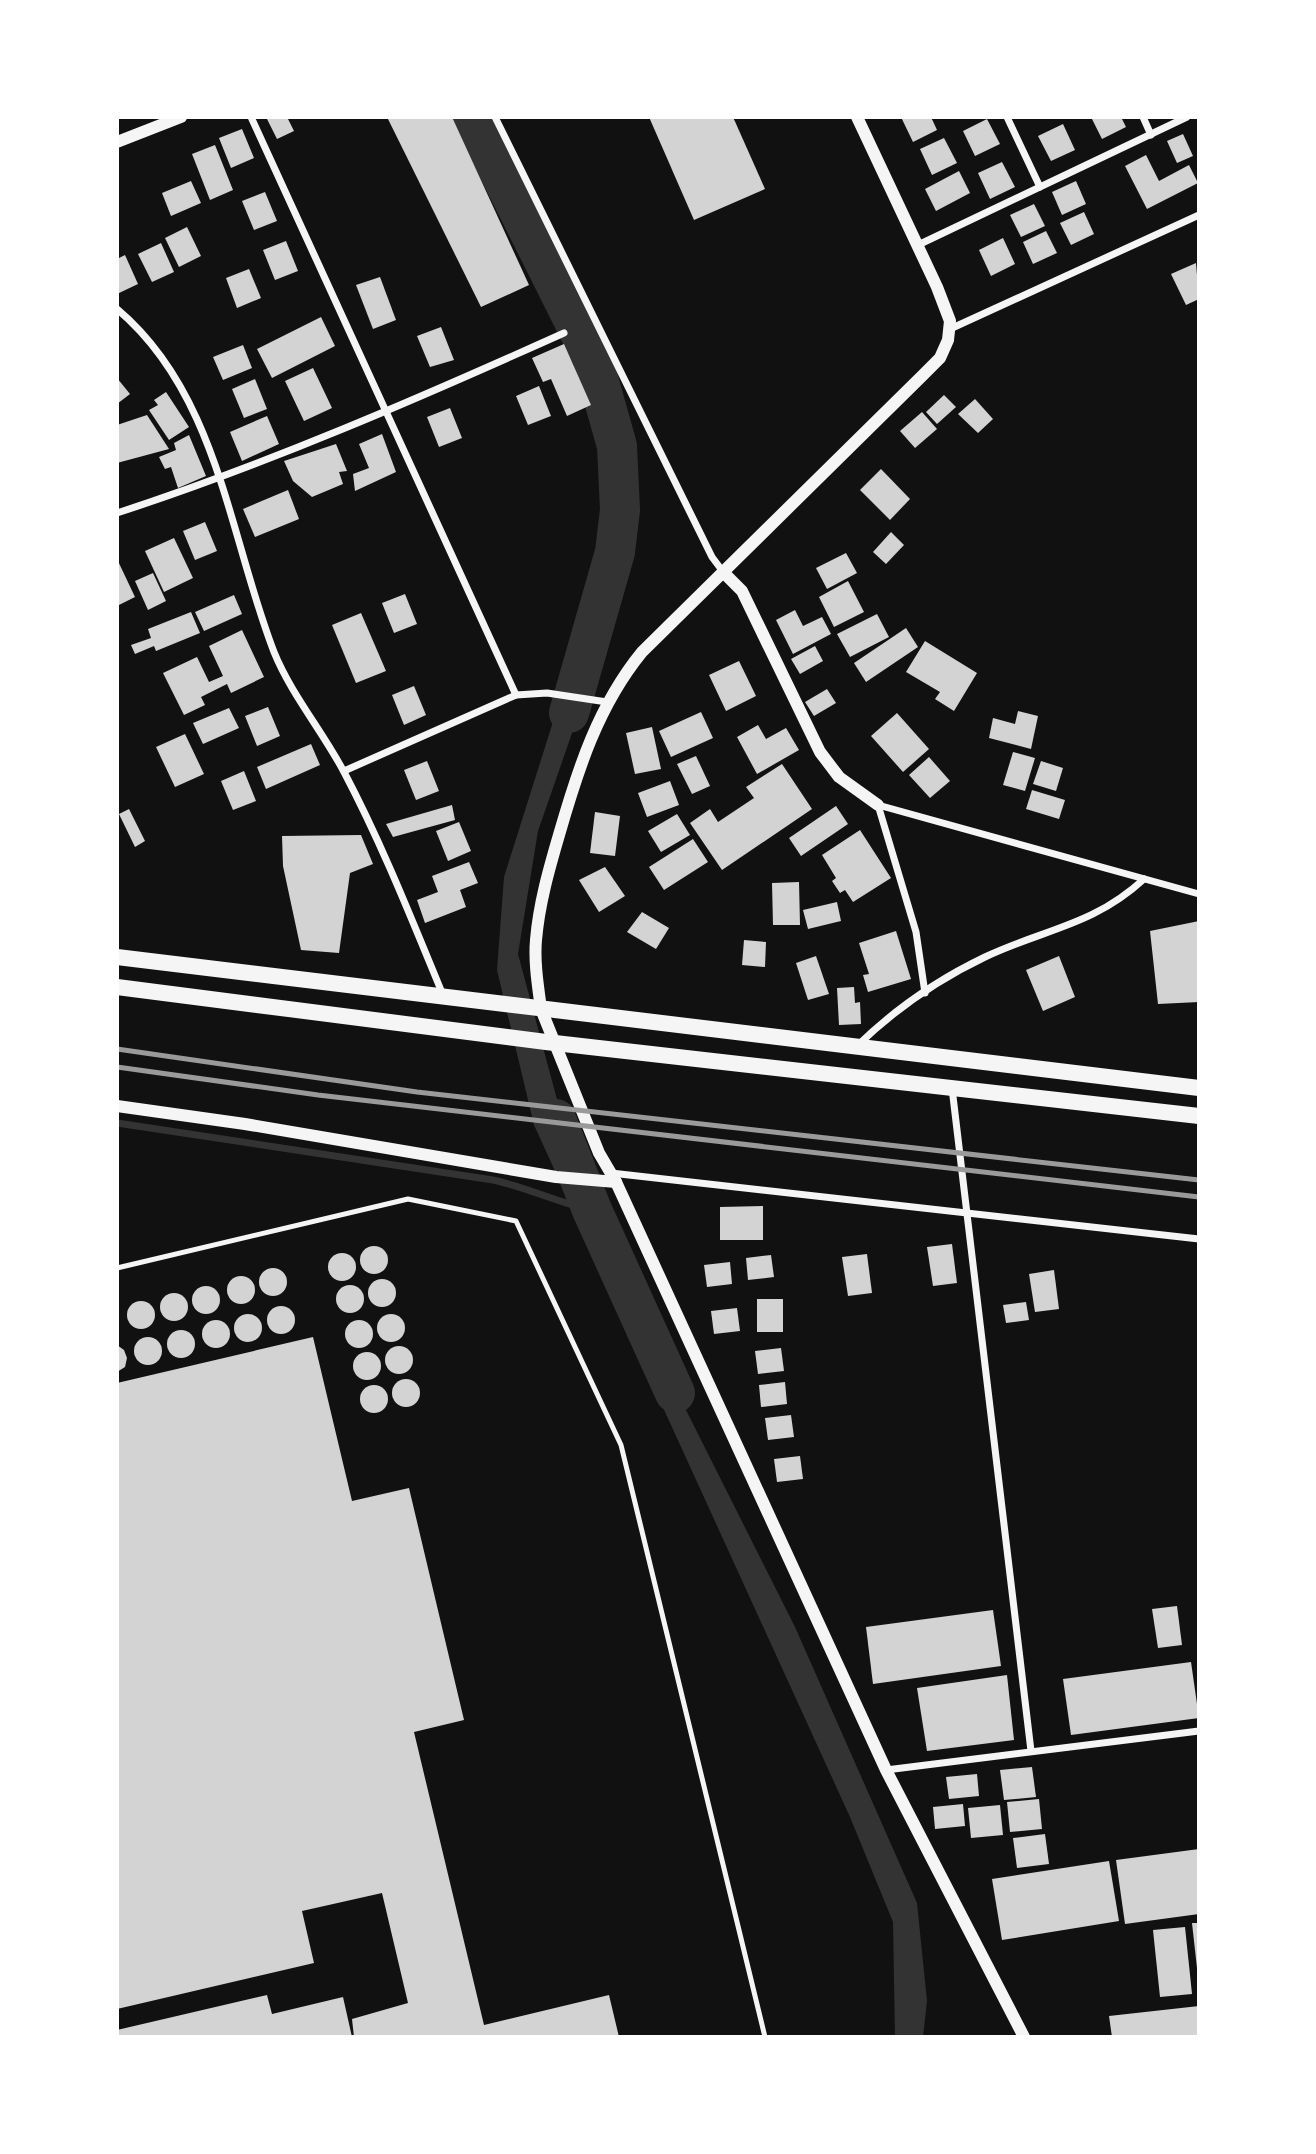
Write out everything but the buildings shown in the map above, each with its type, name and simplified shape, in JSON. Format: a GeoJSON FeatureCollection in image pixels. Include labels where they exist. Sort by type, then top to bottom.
{"type":"FeatureCollection","features":[{"type":"Feature","properties":{"kind":"highway"},"geometry":{"type":"LineString","coordinates":[[117,957],[1199,1088]]}},
{"type":"Feature","properties":{"kind":"highway"},"geometry":{"type":"LineString","coordinates":[[117,987],[507,1037],[1199,1116]]}},
{"type":"Feature","properties":{"kind":"street"},"geometry":{"type":"LineString","coordinates":[[117,142],[181,117]]}},
{"type":"Feature","properties":{"kind":"street"},"geometry":{"type":"LineString","coordinates":[[251,117],[516,695]]}},
{"type":"Feature","properties":{"kind":"street"},"geometry":{"type":"LineString","coordinates":[[495,117],[712,556],[742,591],[820,752],[839,777],[878,805],[1199,894]]}},
{"type":"Feature","properties":{"kind":"street"},"geometry":{"type":"LineString","coordinates":[[857,117],[937,287],[950,321],[948,340],[940,358],[725,574],[642,652],[607,702],[579,764],[546,880],[536,942],[539,1009],[550,1042],[599,1153],[613,1177],[886,1770],[1024,2037]]}},
{"type":"Feature","properties":{"kind":"street"},"geometry":{"type":"LineString","coordinates":[[1007,117],[1040,187]]}},
{"type":"Feature","properties":{"kind":"street"},"geometry":{"type":"LineString","coordinates":[[1143,117],[1151,135]]}},
{"type":"Feature","properties":{"kind":"street"},"geometry":{"type":"LineString","coordinates":[[918,245],[1187,117]]}},
{"type":"Feature","properties":{"kind":"street"},"geometry":{"type":"LineString","coordinates":[[950,329],[1199,215]]}},
{"type":"Feature","properties":{"kind":"street"},"geometry":{"type":"LineString","coordinates":[[117,309],[162,355],[187,394],[220,479],[275,655],[344,771],[399,887],[443,996]]}},
{"type":"Feature","properties":{"kind":"street"},"geometry":{"type":"LineString","coordinates":[[117,513],[220,479],[387,411],[564,333]]}},
{"type":"Feature","properties":{"kind":"street"},"geometry":{"type":"LineString","coordinates":[[344,771],[516,695],[547,693],[607,702]]}},
{"type":"Feature","properties":{"kind":"street"},"geometry":{"type":"LineString","coordinates":[[878,805],[916,932],[925,993]]}},
{"type":"Feature","properties":{"kind":"street"},"geometry":{"type":"LineString","coordinates":[[857,1046],[884,1020],[986,957],[1094,915],[1120,901],[1144,879]]}},
{"type":"Feature","properties":{"kind":"street"},"geometry":{"type":"LineString","coordinates":[[952,1087],[1031,1751]]}},
{"type":"Feature","properties":{"kind":"street"},"geometry":{"type":"LineString","coordinates":[[117,1106],[245,1124],[556,1177],[613,1177],[965,1212],[1199,1239]]}},
{"type":"Feature","properties":{"kind":"street"},"geometry":{"type":"LineString","coordinates":[[886,1770],[1199,1731]]}},
{"type":"Feature","properties":{"kind":"lane"},"geometry":{"type":"LineString","coordinates":[[117,1268],[408,1199],[516,1221],[621,1445],[765,2037]]}},
{"type":"Feature","properties":{"kind":"shaded area"},"geometry":{"type":"Polygon","coordinates":[[[595,657],[595,667],[538,831],[518,954],[588,1215],[795,1627],[917,1903],[927,2001],[923,2037],[895,2037],[893,1922],[850,1817],[534,1125],[497,970],[504,877],[570,668],[595,657]]]}},
{"type":"Feature","properties":{"kind":"waterway"},"geometry":{"type":"LineString","coordinates":[[472,117],[592,357],[617,446],[620,510],[615,552],[569,713]]}},
{"type":"Feature","properties":{"kind":"waterway"},"geometry":{"type":"LineString","coordinates":[[556,1119],[592,1210],[675,1393]]}},
{"type":"Feature","properties":{"kind":"waterway"},"geometry":{"type":"LineString","coordinates":[[117,1123],[493,1180],[592,1210]]}},
{"type":"Feature","properties":{"kind":"railway"},"geometry":{"type":"LineString","coordinates":[[117,1049],[417,1092],[1199,1180]]}},
{"type":"Feature","properties":{"kind":"railway"},"geometry":{"type":"LineString","coordinates":[[117,1067],[318,1095],[1199,1197]]}}]}
